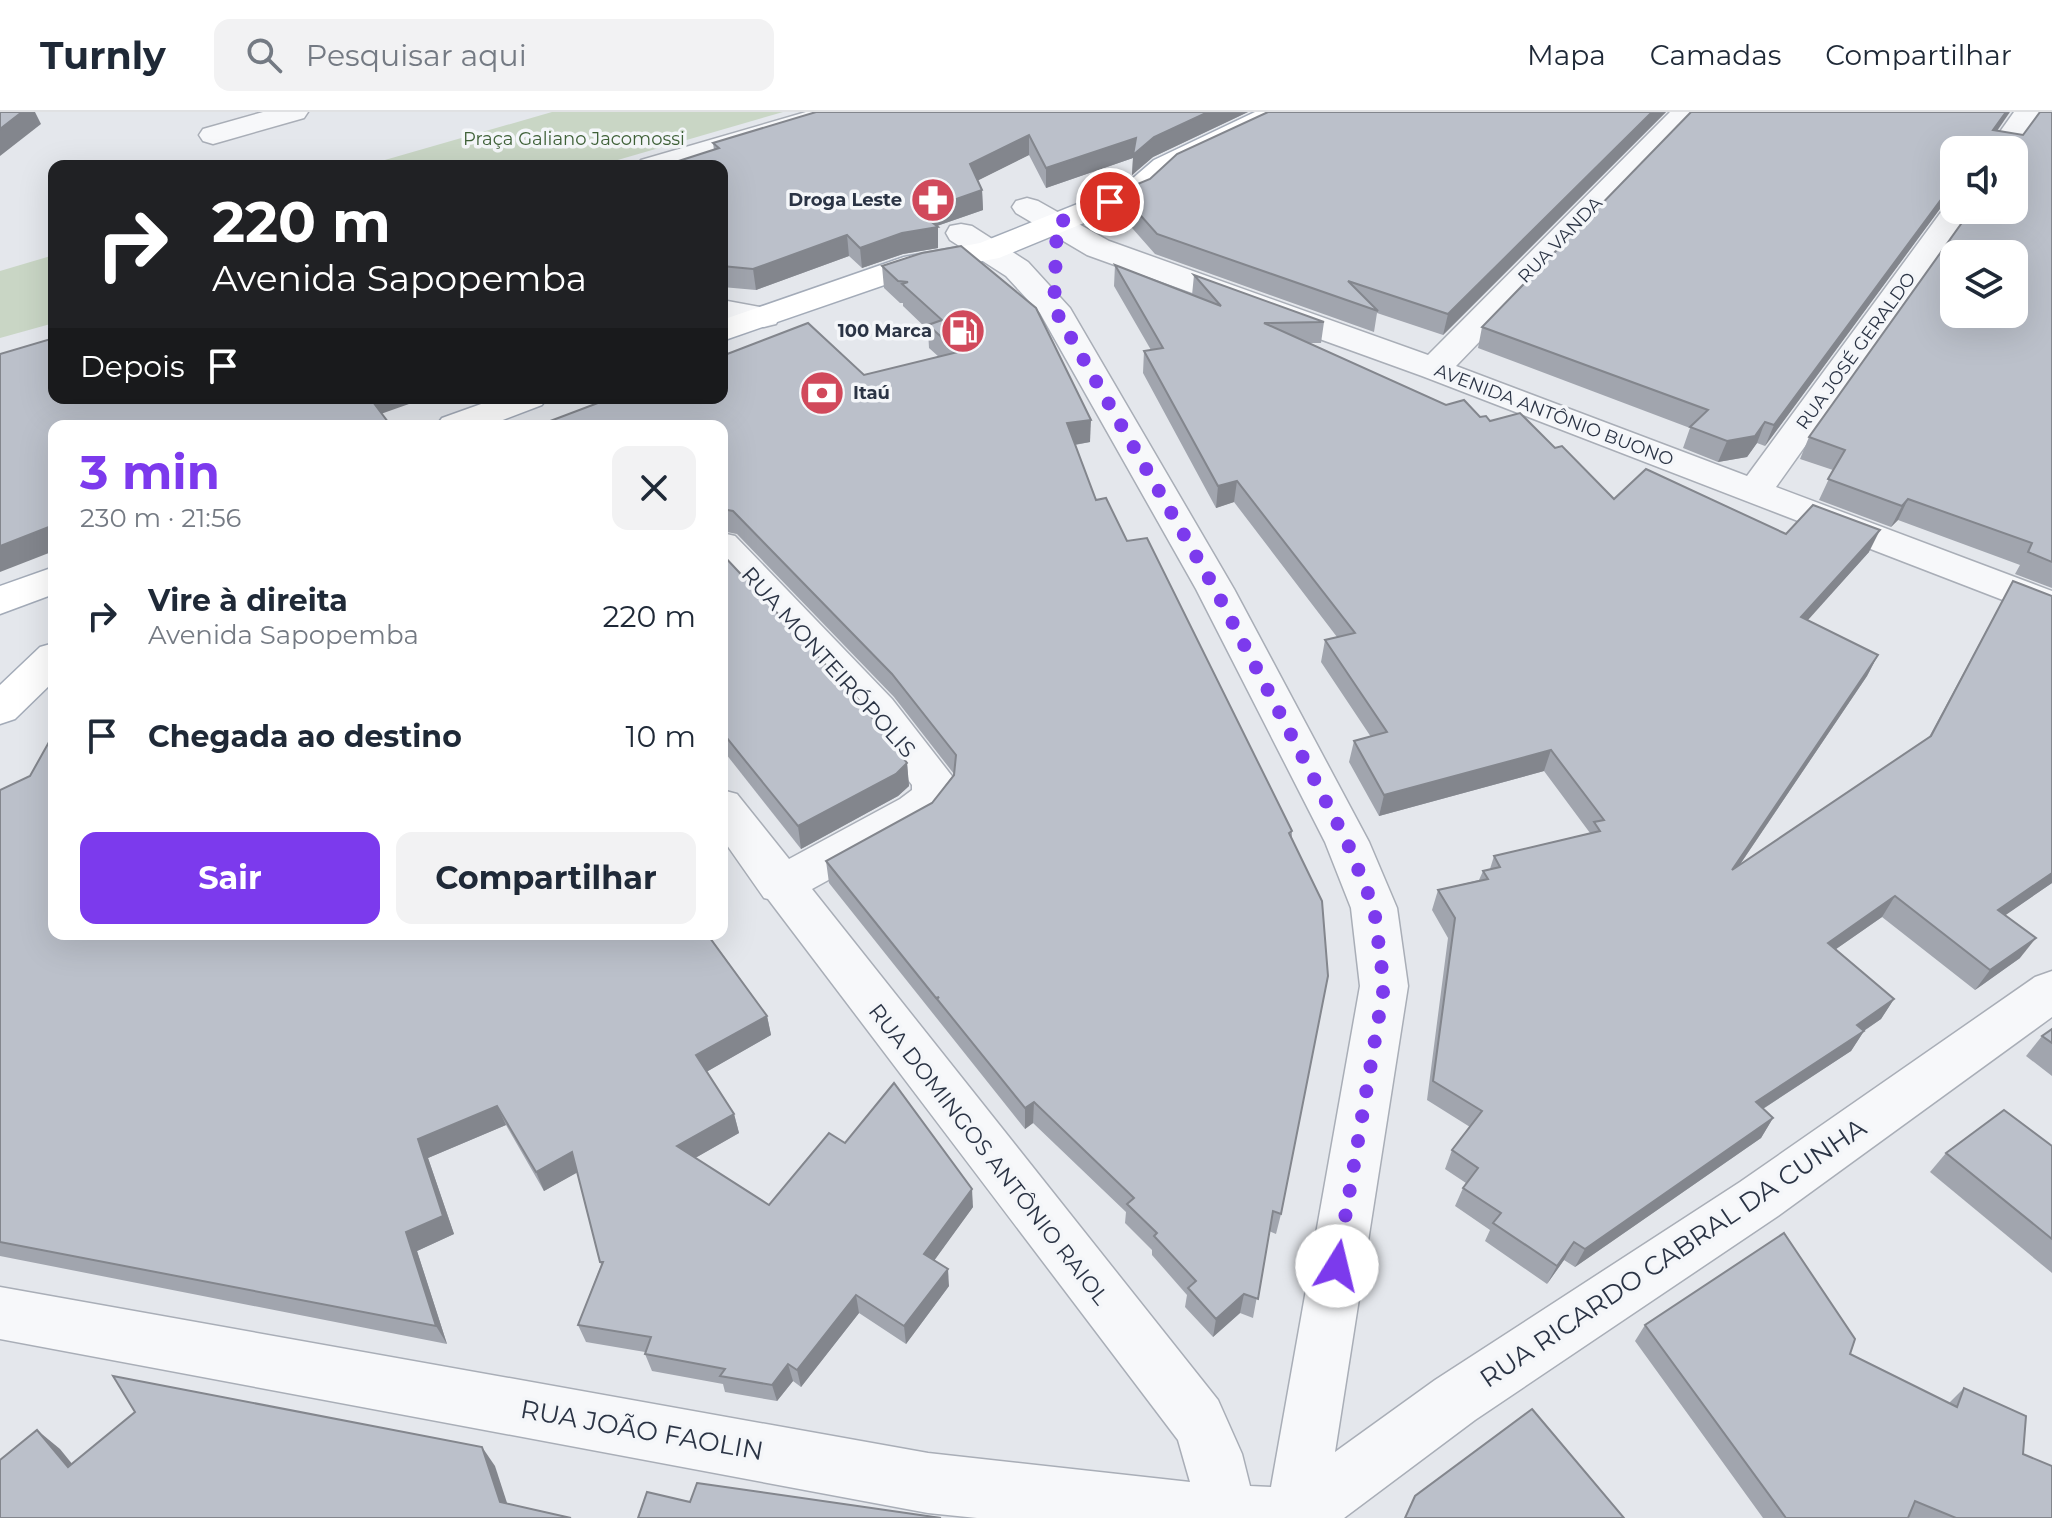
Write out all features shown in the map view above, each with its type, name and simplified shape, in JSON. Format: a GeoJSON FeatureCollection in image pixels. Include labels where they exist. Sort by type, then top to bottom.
{"type":"FeatureCollection","features":[{"type":"Feature","properties":{"kind":"main road"},"geometry":{"type":"LineString","coordinates":[[1050,251],[1112,173],[1164,166],[1278,112]]}},
{"type":"Feature","properties":{"kind":"main road"},"geometry":{"type":"LineString","coordinates":[[915,264],[961,233],[1050,251]]}},
{"type":"Feature","properties":{"kind":"main road"},"geometry":{"type":"LineString","coordinates":[[728,329],[915,264],[988,251],[1050,251]]}},
{"type":"Feature","properties":{"kind":"main road"},"geometry":{"type":"LineString","coordinates":[[470,420],[514,404]]}},
{"type":"Feature","properties":{"kind":"main road"},"geometry":{"type":"LineString","coordinates":[[0,709],[48,663]]}},
{"type":"Feature","properties":{"kind":"street"},"geometry":{"type":"LineString","coordinates":[[213,135],[294,112]]}},
{"type":"Feature","properties":{"kind":"street"},"geometry":{"type":"LineString","coordinates":[[672,160],[836,112]]}},
{"type":"Feature","properties":{"kind":"street","name":"RUA VANDA"},"geometry":{"type":"LineString","coordinates":[[1434,369],[1686,112]]}},
{"type":"Feature","properties":{"kind":"street"},"geometry":{"type":"LineString","coordinates":[[2011,136],[2028,112]]}},
{"type":"Feature","properties":{"kind":"street"},"geometry":{"type":"LineString","coordinates":[[2038,112],[2052,116]]}},
{"type":"Feature","properties":{"kind":"street","name":"RUA JOSÉ GERALDO"},"geometry":{"type":"LineString","coordinates":[[1754,492],[1948,224]]}},
{"type":"Feature","properties":{"kind":"street"},"geometry":{"type":"LineString","coordinates":[[961,233],[1017,269],[1050,251],[1215,589],[1347,842],[1374,908],[1384,986],[1295,1518]]}},
{"type":"Feature","properties":{"kind":"street","name":"AVENIDA ANTÔNIO BUONO"},"geometry":{"type":"LineString","coordinates":[[1050,251],[1098,248],[1434,369],[2052,606]]}},
{"type":"Feature","properties":{"kind":"street"},"geometry":{"type":"LineString","coordinates":[[728,311],[764,317]]}},
{"type":"Feature","properties":{"kind":"street","name":"RUA MONTEIRÓPOLIS"},"geometry":{"type":"LineString","coordinates":[[728,551],[877,709],[933,780],[935,789],[932,797],[916,811],[780,885]]}},
{"type":"Feature","properties":{"kind":"street","name":"RUA DOMINGOS ANTÔNIO RAIOL"},"geometry":{"type":"LineString","coordinates":[[728,814],[1198,1420],[1213,1446],[1221,1482],[1222,1515]]}},
{"type":"Feature","properties":{"kind":"street","name":"RUA RICARDO CABRAL DA CUNHA"},"geometry":{"type":"LineString","coordinates":[[1295,1518],[1455,1400],[1759,1199],[2052,991]]}},
{"type":"Feature","properties":{"kind":"street","name":"RUA JOÃO FAOLIN"},"geometry":{"type":"LineString","coordinates":[[0,1313],[928,1483],[1222,1515],[1288,1518]]}},
{"type":"Feature","properties":{"kind":"green space","name":"Praça Galiano Jacomossi"},"geometry":{"type":"Polygon","coordinates":[[[552,112],[783,112],[618,160],[385,160],[552,112]]]}},
{"type":"Feature","properties":{"kind":"green space"},"geometry":{"type":"Polygon","coordinates":[[[48,257],[48,325],[0,338],[0,271],[48,257]]]}},
{"type":"Feature","properties":{"kind":"building"},"geometry":{"type":"Polygon","coordinates":[[[0,112],[22,112],[0,129],[0,112]]]}},
{"type":"Feature","properties":{"kind":"building"},"geometry":{"type":"Polygon","coordinates":[[[816,112],[1208,112],[1154,137],[1133,155],[1136,138],[1046,168],[1029,135],[970,164],[982,190],[919,212],[938,227],[902,233],[860,248],[847,235],[753,269],[728,267],[728,160],[682,160],[719,148],[713,143],[816,112]]]}},
{"type":"Feature","properties":{"kind":"building"},"geometry":{"type":"Polygon","coordinates":[[[1268,112],[1652,112],[1448,314],[1348,281],[1378,311],[1157,234],[1126,199],[1128,188],[1150,179],[1177,154],[1268,112]]]}},
{"type":"Feature","properties":{"kind":"building"},"geometry":{"type":"Polygon","coordinates":[[[1691,112],[2006,112],[1993,130],[2023,135],[2040,112],[2052,112],[2052,562],[2028,552],[2032,543],[1908,499],[1902,506],[1828,479],[1845,450],[1809,437],[1940,253],[1940,328],[2028,328],[2028,240],[1950,240],[1961,224],[2028,224],[2028,136],[1940,136],[1940,201],[1774,425],[1765,422],[1755,436],[1727,441],[1690,427],[1708,410],[1482,327],[1691,112]]]}},
{"type":"Feature","properties":{"kind":"building"},"geometry":{"type":"Polygon","coordinates":[[[961,246],[1036,308],[1091,420],[1067,423],[1096,500],[1106,498],[1127,541],[1147,538],[1292,831],[1289,833],[1322,901],[1328,976],[1281,1214],[1273,1211],[1258,1299],[1244,1294],[1216,1319],[1188,1288],[1196,1281],[1154,1236],[1157,1233],[1127,1204],[1134,1198],[1034,1102],[1025,1108],[937,999],[939,997],[936,998],[826,861],[932,803],[954,775],[956,755],[892,674],[733,511],[728,510],[728,420],[553,420],[595,404],[728,404],[728,354],[808,323],[864,375],[958,352],[928,325],[942,320],[902,284],[908,282],[898,281],[882,266],[922,253],[961,246]]]}},
{"type":"Feature","properties":{"kind":"building"},"geometry":{"type":"Polygon","coordinates":[[[1115,265],[1221,306],[1194,275],[1324,322],[1264,323],[1446,405],[1464,400],[1480,417],[1486,416],[1490,421],[1520,413],[1555,448],[1562,446],[1614,499],[1646,469],[1786,534],[1813,505],[1880,530],[1801,617],[1878,655],[1732,870],[1931,736],[2013,581],[2052,596],[2052,873],[1998,910],[2036,938],[1990,970],[1895,896],[1828,943],[1894,999],[1857,1025],[1864,1031],[1756,1102],[1773,1118],[1585,1249],[1574,1242],[1557,1266],[1493,1223],[1501,1213],[1463,1188],[1478,1168],[1452,1150],[1482,1111],[1433,1081],[1455,918],[1438,890],[1488,879],[1483,871],[1500,867],[1494,856],[1600,831],[1594,822],[1604,820],[1551,750],[1384,795],[1354,741],[1387,732],[1325,640],[1355,633],[1237,481],[1218,486],[1144,351],[1163,348],[1115,265]]]}},
{"type":"Feature","properties":{"kind":"building"},"geometry":{"type":"Polygon","coordinates":[[[48,340],[48,404],[374,404],[386,420],[48,420],[48,527],[0,546],[0,354],[48,340]]]}},
{"type":"Feature","properties":{"kind":"building"},"geometry":{"type":"Polygon","coordinates":[[[728,560],[857,698],[907,763],[896,774],[798,826],[728,739],[728,560]]]}},
{"type":"Feature","properties":{"kind":"building"},"geometry":{"type":"Polygon","coordinates":[[[48,744],[48,940],[711,940],[767,1016],[696,1055],[734,1114],[677,1146],[769,1205],[829,1133],[845,1143],[894,1083],[972,1189],[924,1254],[948,1269],[904,1326],[856,1295],[797,1370],[788,1364],[772,1385],[720,1376],[725,1369],[645,1354],[651,1337],[578,1325],[603,1262],[600,1262],[572,1152],[536,1172],[497,1106],[418,1139],[443,1216],[406,1232],[436,1326],[0,1242],[0,790],[30,776],[48,744]]]}},
{"type":"Feature","properties":{"kind":"building"},"geometry":{"type":"Polygon","coordinates":[[[2052,1029],[2052,1043],[2042,1036],[2052,1029]]]}},
{"type":"Feature","properties":{"kind":"building"},"geometry":{"type":"Polygon","coordinates":[[[2004,1110],[2052,1146],[2052,1239],[1946,1153],[2004,1110]]]}},
{"type":"Feature","properties":{"kind":"building"},"geometry":{"type":"Polygon","coordinates":[[[1784,1233],[1855,1339],[1850,1354],[1957,1407],[1964,1388],[2026,1416],[2023,1454],[2052,1466],[2052,1518],[1956,1518],[1915,1501],[1908,1518],[1786,1518],[1645,1325],[1784,1233]]]}},
{"type":"Feature","properties":{"kind":"building"},"geometry":{"type":"Polygon","coordinates":[[[113,1376],[482,1447],[500,1502],[571,1518],[0,1518],[0,1460],[37,1430],[68,1467],[135,1412],[113,1376]]]}},
{"type":"Feature","properties":{"kind":"building"},"geometry":{"type":"Polygon","coordinates":[[[1532,1409],[1624,1518],[1405,1518],[1415,1496],[1532,1409]]]}},
{"type":"Feature","properties":{"kind":"building"},"geometry":{"type":"Polygon","coordinates":[[[697,1483],[941,1518],[638,1518],[647,1492],[690,1502],[697,1483]]]}},
{"type":"Feature","properties":{"kind":"place","name":"Droga Leste"},"geometry":{"type":"Point","coordinates":[933,200]}},
{"type":"Feature","properties":{"kind":"place","name":"100 Marca"},"geometry":{"type":"Point","coordinates":[963,331]}},
{"type":"Feature","properties":{"kind":"place","name":"Itaú"},"geometry":{"type":"Point","coordinates":[822,393]}},
{"type":"Feature","properties":{"kind":"route"},"geometry":{"type":"LineString","coordinates":[[1110,202],[1057,223],[1054,308],[1215,589],[1347,842],[1374,908],[1384,986],[1337,1266]]}}]}
